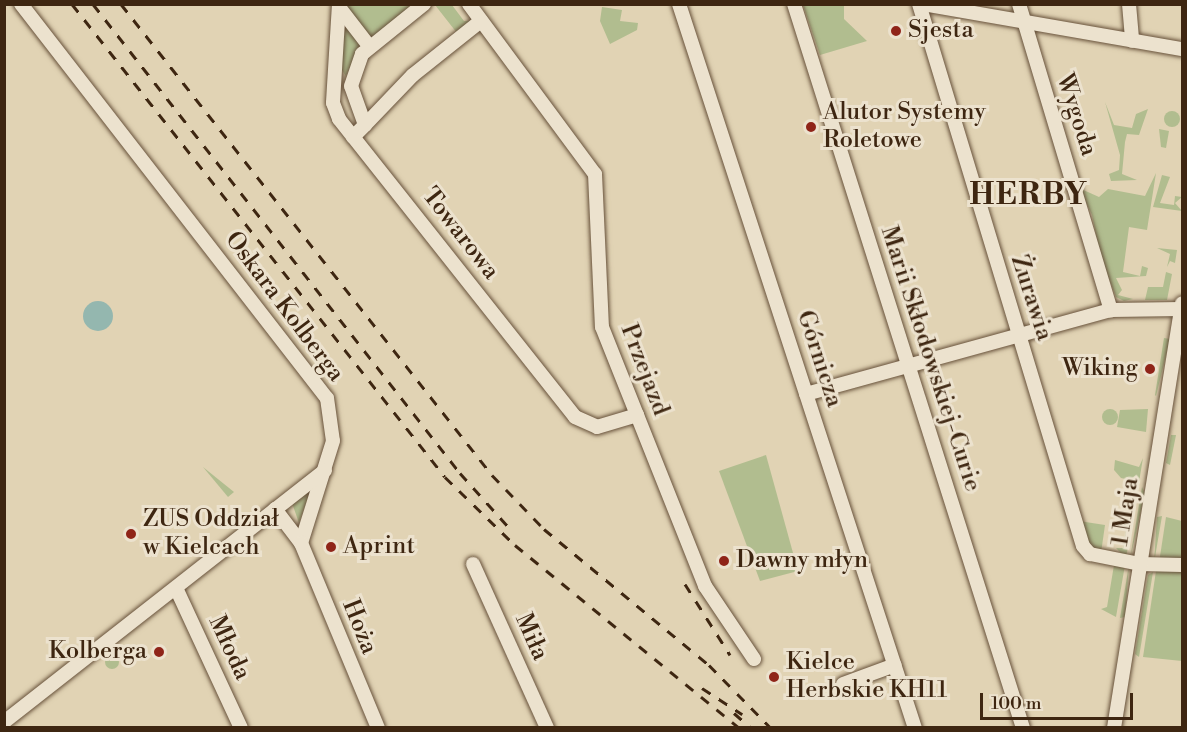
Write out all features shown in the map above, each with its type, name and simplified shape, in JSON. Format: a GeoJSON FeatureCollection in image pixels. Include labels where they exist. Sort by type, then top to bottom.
{"type":"FeatureCollection","features":[{"type":"Feature","properties":{"kind":"street","name":"Oskara Kolberga"},"geometry":{"type":"LineString","coordinates":[[21,4],[322,390],[333,430],[326,468]]}},
{"type":"Feature","properties":{"kind":"street"},"geometry":{"type":"LineString","coordinates":[[351,86],[369,46],[424,4]]}},
{"type":"Feature","properties":{"kind":"street","name":"Przejazd"},"geometry":{"type":"LineString","coordinates":[[469,4],[595,174],[602,327],[705,586],[754,658]]}},
{"type":"Feature","properties":{"kind":"street","name":"Górnicza"},"geometry":{"type":"LineString","coordinates":[[679,4],[915,728]]}},
{"type":"Feature","properties":{"kind":"street","name":"Marii Skłodowskiej-Curie"},"geometry":{"type":"LineString","coordinates":[[794,4],[1023,728]]}},
{"type":"Feature","properties":{"kind":"street"},"geometry":{"type":"LineString","coordinates":[[921,4],[1182,49]]}},
{"type":"Feature","properties":{"kind":"street","name":"Żurawia"},"geometry":{"type":"LineString","coordinates":[[921,4],[1083,546],[1090,554],[1140,564],[1182,565]]}},
{"type":"Feature","properties":{"kind":"street","name":"Wygoda"},"geometry":{"type":"LineString","coordinates":[[1019,4],[1111,310]]}},
{"type":"Feature","properties":{"kind":"street"},"geometry":{"type":"LineString","coordinates":[[1129,4],[1132,41]]}},
{"type":"Feature","properties":{"kind":"street"},"geometry":{"type":"LineString","coordinates":[[339,6],[369,46]]}},
{"type":"Feature","properties":{"kind":"street","name":"Towarowa"},"geometry":{"type":"LineString","coordinates":[[339,6],[333,108],[353,136],[575,417],[597,427],[637,415]]}},
{"type":"Feature","properties":{"kind":"street"},"geometry":{"type":"LineString","coordinates":[[353,136],[413,75],[481,21]]}},
{"type":"Feature","properties":{"kind":"street"},"geometry":{"type":"LineString","coordinates":[[334,65],[351,86],[365,125]]}},
{"type":"Feature","properties":{"kind":"street"},"geometry":{"type":"LineString","coordinates":[[807,394],[908,363],[1111,310],[1182,306]]}},
{"type":"Feature","properties":{"kind":"street","name":"1 Maja"},"geometry":{"type":"LineString","coordinates":[[1114,728],[1182,306]]}},
{"type":"Feature","properties":{"kind":"street"},"geometry":{"type":"LineString","coordinates":[[4,722],[326,468]]}},
{"type":"Feature","properties":{"kind":"street"},"geometry":{"type":"LineString","coordinates":[[301,543],[326,468]]}},
{"type":"Feature","properties":{"kind":"street","name":"Hoża"},"geometry":{"type":"LineString","coordinates":[[275,509],[301,543],[378,728]]}},
{"type":"Feature","properties":{"kind":"street","name":"Miła"},"geometry":{"type":"LineString","coordinates":[[473,564],[547,728]]}},
{"type":"Feature","properties":{"kind":"street","name":"Młoda"},"geometry":{"type":"LineString","coordinates":[[176,588],[241,728]]}},
{"type":"Feature","properties":{"kind":"street"},"geometry":{"type":"LineString","coordinates":[[843,684],[895,665]]}},
{"type":"Feature","properties":{"kind":"green space"},"geometry":{"type":"Polygon","coordinates":[[[343,5],[418,5],[371,41],[343,5]]]}},
{"type":"Feature","properties":{"kind":"green space"},"geometry":{"type":"Polygon","coordinates":[[[435,5],[452,5],[464,21],[473,21],[457,33],[435,5]]]}},
{"type":"Feature","properties":{"kind":"green space"},"geometry":{"type":"Polygon","coordinates":[[[803,5],[844,5],[844,19],[867,41],[820,55],[803,5]]]}},
{"type":"Feature","properties":{"kind":"green space"},"geometry":{"type":"Polygon","coordinates":[[[602,7],[622,10],[620,21],[638,23],[637,30],[610,44],[600,21],[602,7]]]}},
{"type":"Feature","properties":{"kind":"green space"},"geometry":{"type":"Polygon","coordinates":[[[341,17],[361,42],[346,76],[341,69],[341,17]]]}},
{"type":"Feature","properties":{"kind":"green space"},"geometry":{"type":"Polygon","coordinates":[[[1105,102],[1114,125],[1132,128],[1136,114],[1148,109],[1139,135],[1127,134],[1125,142],[1122,174],[1137,180],[1111,181],[1109,174],[1119,170],[1120,155],[1105,102]]]}},
{"type":"Feature","properties":{"kind":"green space"},"geometry":{"type":"Polygon","coordinates":[[[1172,111],[1180,119],[1172,127],[1164,119],[1172,111]]]}},
{"type":"Feature","properties":{"kind":"green space"},"geometry":{"type":"Polygon","coordinates":[[[1159,129],[1169,131],[1166,148],[1161,147],[1159,129]]]}},
{"type":"Feature","properties":{"kind":"green space"},"geometry":{"type":"Polygon","coordinates":[[[1156,173],[1147,230],[1129,227],[1123,272],[1140,276],[1142,266],[1148,268],[1146,276],[1116,278],[1122,290],[1118,295],[1133,299],[1124,301],[1116,297],[1109,279],[1105,279],[1092,215],[1079,188],[1099,197],[1108,189],[1145,196],[1156,173]]]}},
{"type":"Feature","properties":{"kind":"green space"},"geometry":{"type":"Polygon","coordinates":[[[1162,175],[1170,177],[1160,203],[1174,205],[1175,196],[1182,197],[1175,203],[1182,211],[1153,207],[1162,175]]]}},
{"type":"Feature","properties":{"kind":"green space"},"geometry":{"type":"Polygon","coordinates":[[[1157,248],[1177,250],[1175,263],[1170,261],[1167,267],[1170,254],[1157,248]]]}},
{"type":"Feature","properties":{"kind":"green space"},"geometry":{"type":"Polygon","coordinates":[[[1166,272],[1172,274],[1167,300],[1145,300],[1148,287],[1163,287],[1166,272]]]}},
{"type":"Feature","properties":{"kind":"green space"},"geometry":{"type":"Polygon","coordinates":[[[1164,338],[1170,339],[1156,396],[1155,395],[1164,338]]]}},
{"type":"Feature","properties":{"kind":"green space"},"geometry":{"type":"Polygon","coordinates":[[[1110,409],[1118,417],[1110,425],[1102,417],[1110,409]]]}},
{"type":"Feature","properties":{"kind":"green space"},"geometry":{"type":"Polygon","coordinates":[[[1148,409],[1146,432],[1117,427],[1120,410],[1148,409]]]}},
{"type":"Feature","properties":{"kind":"green space"},"geometry":{"type":"Polygon","coordinates":[[[1171,435],[1176,435],[1170,465],[1166,463],[1171,435]]]}},
{"type":"Feature","properties":{"kind":"green space"},"geometry":{"type":"Polygon","coordinates":[[[766,455],[798,571],[760,581],[719,471],[766,455]]]}},
{"type":"Feature","properties":{"kind":"green space"},"geometry":{"type":"Polygon","coordinates":[[[1143,458],[1139,482],[1121,478],[1114,470],[1115,460],[1139,467],[1143,458]]]}},
{"type":"Feature","properties":{"kind":"green space"},"geometry":{"type":"Polygon","coordinates":[[[203,467],[234,492],[228,497],[203,467]]]}},
{"type":"Feature","properties":{"kind":"green space"},"geometry":{"type":"Polygon","coordinates":[[[1130,485],[1138,486],[1133,514],[1129,514],[1130,485]]]}},
{"type":"Feature","properties":{"kind":"green space"},"geometry":{"type":"Polygon","coordinates":[[[312,486],[299,523],[292,503],[312,486]]]}},
{"type":"Feature","properties":{"kind":"green space"},"geometry":{"type":"Polygon","coordinates":[[[1142,487],[1145,493],[1130,559],[1142,487]]]}},
{"type":"Feature","properties":{"kind":"green space"},"geometry":{"type":"Polygon","coordinates":[[[1162,516],[1154,563],[1157,517],[1162,516]]]}},
{"type":"Feature","properties":{"kind":"green space"},"geometry":{"type":"Polygon","coordinates":[[[1128,517],[1133,518],[1126,558],[1116,548],[1123,548],[1128,517]]]}},
{"type":"Feature","properties":{"kind":"green space"},"geometry":{"type":"Polygon","coordinates":[[[1166,517],[1182,521],[1182,561],[1159,563],[1166,517]]]}},
{"type":"Feature","properties":{"kind":"green space"},"geometry":{"type":"Polygon","coordinates":[[[1079,521],[1105,525],[1101,553],[1087,549],[1079,521]]]}},
{"type":"Feature","properties":{"kind":"green space"},"geometry":{"type":"Polygon","coordinates":[[[1114,565],[1125,565],[1116,617],[1101,609],[1107,607],[1114,565]]]}},
{"type":"Feature","properties":{"kind":"green space"},"geometry":{"type":"Polygon","coordinates":[[[1129,565],[1125,617],[1120,618],[1129,565]]]}},
{"type":"Feature","properties":{"kind":"green space"},"geometry":{"type":"Polygon","coordinates":[[[1182,568],[1182,661],[1143,657],[1156,571],[1182,568]]]}},
{"type":"Feature","properties":{"kind":"green space"},"geometry":{"type":"Polygon","coordinates":[[[1153,572],[1139,657],[1135,654],[1148,575],[1153,572]]]}},
{"type":"Feature","properties":{"kind":"green space"},"geometry":{"type":"Polygon","coordinates":[[[109,655],[115,655],[119,662],[115,669],[109,669],[105,665],[105,659],[109,655]]]}},
{"type":"Feature","properties":{"kind":"water"},"geometry":{"type":"Polygon","coordinates":[[[98,301],[104,302],[112,310],[112,322],[104,330],[98,331],[92,330],[84,322],[83,316],[84,310],[92,302],[98,301]]]}},
{"type":"Feature","properties":{"kind":"railway"},"geometry":{"type":"LineString","coordinates":[[72,4],[445,477],[515,545],[739,728]]}},
{"type":"Feature","properties":{"kind":"railway"},"geometry":{"type":"LineString","coordinates":[[93,4],[460,473],[513,532]]}},
{"type":"Feature","properties":{"kind":"railway"},"geometry":{"type":"LineString","coordinates":[[121,4],[492,475],[544,529],[709,665],[771,728]]}},
{"type":"Feature","properties":{"kind":"railway"},"geometry":{"type":"LineString","coordinates":[[685,584],[730,655]]}},
{"type":"Feature","properties":{"kind":"railway"},"geometry":{"type":"LineString","coordinates":[[702,688],[742,714]]}},
{"type":"Feature","properties":{"kind":"railway"},"geometry":{"type":"LineString","coordinates":[[734,713],[751,728]]}},
{"type":"Feature","properties":{"kind":"place","name":"Sjesta"},"geometry":{"type":"Point","coordinates":[896,31]}},
{"type":"Feature","properties":{"kind":"place","name":"Alutor Systemy Roletowe"},"geometry":{"type":"Point","coordinates":[811,127]}},
{"type":"Feature","properties":{"kind":"place","name":"Wiking"},"geometry":{"type":"Point","coordinates":[1150,369]}},
{"type":"Feature","properties":{"kind":"place","name":"ZUS Oddział w Kielcach"},"geometry":{"type":"Point","coordinates":[131,534]}},
{"type":"Feature","properties":{"kind":"place","name":"Aprint"},"geometry":{"type":"Point","coordinates":[331,547]}},
{"type":"Feature","properties":{"kind":"place","name":"Dawny młyn"},"geometry":{"type":"Point","coordinates":[724,561]}},
{"type":"Feature","properties":{"kind":"place","name":"Kolberga"},"geometry":{"type":"Point","coordinates":[159,652]}},
{"type":"Feature","properties":{"kind":"place","name":"Kielce Herbskie KH11"},"geometry":{"type":"Point","coordinates":[774,677]}},
{"type":"Feature","properties":{"kind":"district","name":"HERBY"},"geometry":{"type":"Point","coordinates":[1029,195]}}]}
